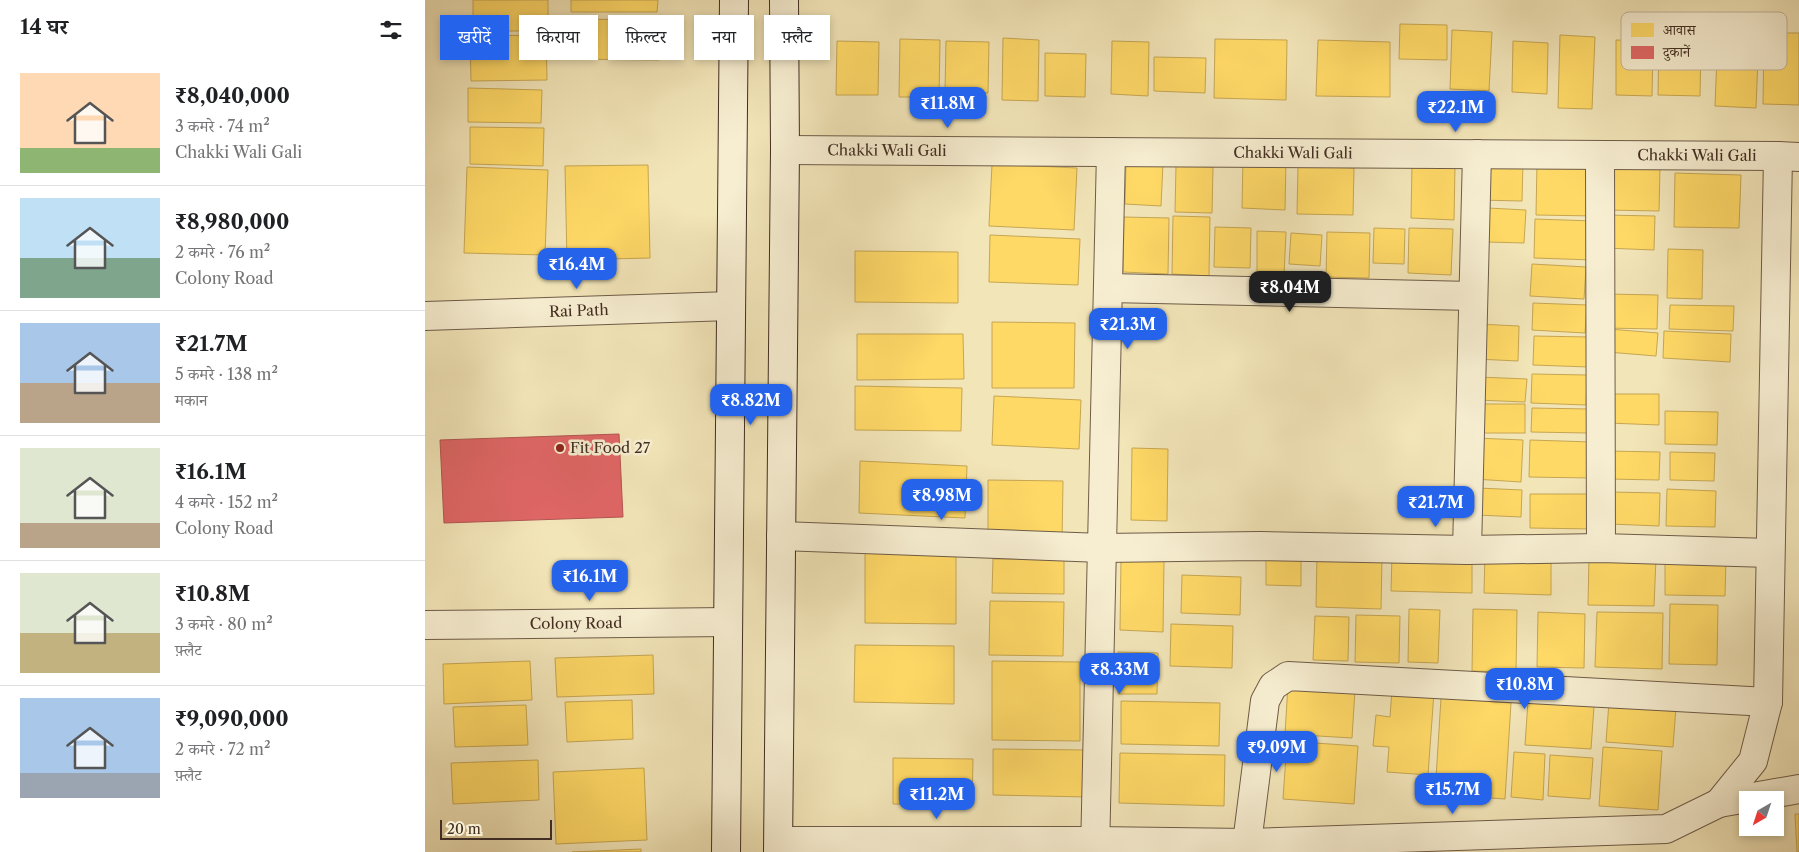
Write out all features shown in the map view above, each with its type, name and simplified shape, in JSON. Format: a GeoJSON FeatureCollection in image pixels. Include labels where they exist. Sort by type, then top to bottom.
{"type":"FeatureCollection","features":[{"type":"Feature","properties":{"kind":"street"},"geometry":{"type":"LineString","coordinates":[[726,852],[734,0]]}},
{"type":"Feature","properties":{"kind":"street"},"geometry":{"type":"LineString","coordinates":[[784,0],[785,150],[778,847],[1247,847],[1666,829],[1719,803],[1799,789]]}},
{"type":"Feature","properties":{"kind":"street","name":"Chakki Wali Gali"},"geometry":{"type":"LineString","coordinates":[[785,150],[1788,157]]}},
{"type":"Feature","properties":{"kind":"street"},"geometry":{"type":"LineString","coordinates":[[1095,846],[1111,152]]}},
{"type":"Feature","properties":{"kind":"street"},"geometry":{"type":"LineString","coordinates":[[1467,550],[1477,154]]}},
{"type":"Feature","properties":{"kind":"street"},"geometry":{"type":"LineString","coordinates":[[1600,155],[1601,548]]}},
{"type":"Feature","properties":{"kind":"street"},"geometry":{"type":"LineString","coordinates":[[1719,803],[1753,761],[1768,702],[1770,553],[1788,157]]}},
{"type":"Feature","properties":{"kind":"street"},"geometry":{"type":"LineString","coordinates":[[1108,288],[1473,296]]}},
{"type":"Feature","properties":{"kind":"street","name":"Rai Path"},"geometry":{"type":"LineString","coordinates":[[425,316],[731,306]]}},
{"type":"Feature","properties":{"kind":"street"},"geometry":{"type":"LineString","coordinates":[[781,536],[1102,548],[1259,546],[1467,550],[1601,548],[1770,553]]}},
{"type":"Feature","properties":{"kind":"street","name":"Colony Road"},"geometry":{"type":"LineString","coordinates":[[425,625],[728,622]]}},
{"type":"Feature","properties":{"kind":"street"},"geometry":{"type":"LineString","coordinates":[[1247,847],[1265,701],[1273,686],[1288,676],[1768,702]]}},
{"type":"Feature","properties":{"kind":"building: आवास"},"geometry":{"type":"Polygon","coordinates":[[[473,0],[548,0],[548,15],[519,15],[519,31],[509,31],[509,15],[473,15],[473,0]]]}},
{"type":"Feature","properties":{"kind":"building: आवास"},"geometry":{"type":"Polygon","coordinates":[[[571,0],[658,0],[657,12],[571,12],[571,0]]]}},
{"type":"Feature","properties":{"kind":"building: आवास"},"geometry":{"type":"Polygon","coordinates":[[[598,19],[608,19],[608,59],[598,59],[598,19]]]}},
{"type":"Feature","properties":{"kind":"building: आवास"},"geometry":{"type":"Polygon","coordinates":[[[1400,24],[1447,25],[1447,60],[1399,59],[1400,24]]]}},
{"type":"Feature","properties":{"kind":"building: आवास"},"geometry":{"type":"Polygon","coordinates":[[[1452,30],[1492,32],[1489,91],[1450,89],[1452,30]]]}},
{"type":"Feature","properties":{"kind":"building: आवास"},"geometry":{"type":"Polygon","coordinates":[[[1787,33],[1799,33],[1799,105],[1763,104],[1763,70],[1787,70],[1787,33]]]}},
{"type":"Feature","properties":{"kind":"building: आवास"},"geometry":{"type":"Polygon","coordinates":[[[509,35],[519,35],[519,60],[547,60],[547,80],[471,81],[471,60],[509,60],[509,35]]]}},
{"type":"Feature","properties":{"kind":"building: आवास"},"geometry":{"type":"Polygon","coordinates":[[[1560,35],[1595,37],[1592,109],[1558,108],[1560,35]]]}},
{"type":"Feature","properties":{"kind":"building: आवास"},"geometry":{"type":"Polygon","coordinates":[[[1003,38],[1039,40],[1038,101],[1002,100],[1003,38]]]}},
{"type":"Feature","properties":{"kind":"building: आवास"},"geometry":{"type":"Polygon","coordinates":[[[900,39],[940,40],[939,97],[899,97],[900,39]]]}},
{"type":"Feature","properties":{"kind":"building: आवास"},"geometry":{"type":"Polygon","coordinates":[[[1215,39],[1287,40],[1286,100],[1214,98],[1215,39]]]}},
{"type":"Feature","properties":{"kind":"building: आवास"},"geometry":{"type":"Polygon","coordinates":[[[1318,40],[1390,42],[1390,97],[1316,96],[1318,40]]]}},
{"type":"Feature","properties":{"kind":"building: आवास"},"geometry":{"type":"Polygon","coordinates":[[[1616,40],[1621,40],[1621,70],[1652,70],[1652,96],[1616,95],[1616,40]]]}},
{"type":"Feature","properties":{"kind":"building: आवास"},"geometry":{"type":"Polygon","coordinates":[[[837,41],[879,42],[878,95],[836,95],[837,41]]]}},
{"type":"Feature","properties":{"kind":"building: आवास"},"geometry":{"type":"Polygon","coordinates":[[[946,41],[989,42],[988,93],[945,92],[946,41]]]}},
{"type":"Feature","properties":{"kind":"building: आवास"},"geometry":{"type":"Polygon","coordinates":[[[1112,41],[1149,42],[1148,96],[1111,94],[1112,41]]]}},
{"type":"Feature","properties":{"kind":"building: आवास"},"geometry":{"type":"Polygon","coordinates":[[[1513,41],[1548,43],[1547,94],[1512,92],[1513,41]]]}},
{"type":"Feature","properties":{"kind":"building: आवास"},"geometry":{"type":"Polygon","coordinates":[[[1045,53],[1086,54],[1085,97],[1045,96],[1045,53]]]}},
{"type":"Feature","properties":{"kind":"building: आवास"},"geometry":{"type":"Polygon","coordinates":[[[1154,57],[1206,58],[1205,93],[1154,91],[1154,57]]]}},
{"type":"Feature","properties":{"kind":"building: आवास"},"geometry":{"type":"Polygon","coordinates":[[[1658,70],[1700,70],[1700,96],[1658,95],[1658,70]]]}},
{"type":"Feature","properties":{"kind":"building: आवास"},"geometry":{"type":"Polygon","coordinates":[[[1716,70],[1758,70],[1756,108],[1715,106],[1716,70]]]}},
{"type":"Feature","properties":{"kind":"building: आवास"},"geometry":{"type":"Polygon","coordinates":[[[468,88],[542,90],[541,123],[468,122],[468,88]]]}},
{"type":"Feature","properties":{"kind":"building: आवास"},"geometry":{"type":"Polygon","coordinates":[[[470,127],[544,128],[543,166],[470,164],[470,127]]]}},
{"type":"Feature","properties":{"kind":"building: आवास"},"geometry":{"type":"Polygon","coordinates":[[[1243,156],[1286,157],[1285,210],[1242,208],[1243,156]]]}},
{"type":"Feature","properties":{"kind":"building: आवास"},"geometry":{"type":"Polygon","coordinates":[[[1480,159],[1523,161],[1522,201],[1478,200],[1480,159]]]}},
{"type":"Feature","properties":{"kind":"building: आवास"},"geometry":{"type":"Polygon","coordinates":[[[1126,163],[1163,164],[1161,206],[1125,204],[1126,163]]]}},
{"type":"Feature","properties":{"kind":"building: आवास"},"geometry":{"type":"Polygon","coordinates":[[[1537,163],[1596,165],[1595,216],[1536,215],[1537,163]]]}},
{"type":"Feature","properties":{"kind":"building: आवास"},"geometry":{"type":"Polygon","coordinates":[[[992,164],[1077,168],[1074,230],[989,226],[992,164]]]}},
{"type":"Feature","properties":{"kind":"building: आवास"},"geometry":{"type":"Polygon","coordinates":[[[1412,164],[1455,165],[1454,220],[1411,218],[1412,164]]]}},
{"type":"Feature","properties":{"kind":"building: आवास"},"geometry":{"type":"Polygon","coordinates":[[[648,165],[650,258],[567,260],[565,166],[648,165]]]}},
{"type":"Feature","properties":{"kind":"building: आवास"},"geometry":{"type":"Polygon","coordinates":[[[1176,166],[1213,167],[1212,213],[1175,212],[1176,166]]]}},
{"type":"Feature","properties":{"kind":"building: आवास"},"geometry":{"type":"Polygon","coordinates":[[[1298,166],[1354,168],[1353,215],[1297,214],[1298,166]]]}},
{"type":"Feature","properties":{"kind":"building: आवास"},"geometry":{"type":"Polygon","coordinates":[[[467,167],[548,170],[545,255],[464,253],[467,167]]]}},
{"type":"Feature","properties":{"kind":"building: आवास"},"geometry":{"type":"Polygon","coordinates":[[[1607,167],[1660,168],[1659,211],[1606,210],[1607,167]]]}},
{"type":"Feature","properties":{"kind":"building: आवास"},"geometry":{"type":"Polygon","coordinates":[[[1675,173],[1741,175],[1739,228],[1674,227],[1675,173]]]}},
{"type":"Feature","properties":{"kind":"building: आवास"},"geometry":{"type":"Polygon","coordinates":[[[1488,208],[1526,210],[1524,243],[1486,242],[1488,208]]]}},
{"type":"Feature","properties":{"kind":"building: आवास"},"geometry":{"type":"Polygon","coordinates":[[[1605,215],[1655,216],[1654,250],[1605,248],[1605,215]]]}},
{"type":"Feature","properties":{"kind":"building: आवास"},"geometry":{"type":"Polygon","coordinates":[[[1173,216],[1210,217],[1209,276],[1172,274],[1173,216]]]}},
{"type":"Feature","properties":{"kind":"building: आवास"},"geometry":{"type":"Polygon","coordinates":[[[1124,217],[1169,218],[1168,274],[1123,272],[1124,217]]]}},
{"type":"Feature","properties":{"kind":"building: आवास"},"geometry":{"type":"Polygon","coordinates":[[[1535,219],[1594,221],[1593,260],[1534,258],[1535,219]]]}},
{"type":"Feature","properties":{"kind":"building: आवास"},"geometry":{"type":"Polygon","coordinates":[[[1215,227],[1251,228],[1250,268],[1214,267],[1215,227]]]}},
{"type":"Feature","properties":{"kind":"building: आवास"},"geometry":{"type":"Polygon","coordinates":[[[1374,228],[1405,229],[1404,264],[1373,263],[1374,228]]]}},
{"type":"Feature","properties":{"kind":"building: आवास"},"geometry":{"type":"Polygon","coordinates":[[[1409,228],[1453,229],[1451,275],[1408,273],[1409,228]]]}},
{"type":"Feature","properties":{"kind":"building: आवास"},"geometry":{"type":"Polygon","coordinates":[[[1257,231],[1286,232],[1284,276],[1257,275],[1257,231]]]}},
{"type":"Feature","properties":{"kind":"building: आवास"},"geometry":{"type":"Polygon","coordinates":[[[1327,232],[1370,233],[1369,278],[1326,277],[1327,232]]]}},
{"type":"Feature","properties":{"kind":"building: आवास"},"geometry":{"type":"Polygon","coordinates":[[[1291,233],[1322,235],[1320,266],[1289,264],[1291,233]]]}},
{"type":"Feature","properties":{"kind":"building: आवास"},"geometry":{"type":"Polygon","coordinates":[[[990,235],[1080,239],[1078,285],[989,282],[990,235]]]}},
{"type":"Feature","properties":{"kind":"building: आवास"},"geometry":{"type":"Polygon","coordinates":[[[1668,249],[1703,250],[1702,299],[1667,298],[1668,249]]]}},
{"type":"Feature","properties":{"kind":"building: आवास"},"geometry":{"type":"Polygon","coordinates":[[[855,251],[958,252],[958,303],[855,302],[855,251]]]}},
{"type":"Feature","properties":{"kind":"building: आवास"},"geometry":{"type":"Polygon","coordinates":[[[1532,264],[1586,267],[1584,299],[1530,296],[1532,264]]]}},
{"type":"Feature","properties":{"kind":"building: आवास"},"geometry":{"type":"Polygon","coordinates":[[[1607,294],[1658,295],[1657,329],[1606,328],[1607,294]]]}},
{"type":"Feature","properties":{"kind":"building: आवास"},"geometry":{"type":"Polygon","coordinates":[[[1533,303],[1587,305],[1585,333],[1532,330],[1533,303]]]}},
{"type":"Feature","properties":{"kind":"building: आवास"},"geometry":{"type":"Polygon","coordinates":[[[1670,305],[1734,306],[1733,331],[1669,329],[1670,305]]]}},
{"type":"Feature","properties":{"kind":"building: आवास"},"geometry":{"type":"Polygon","coordinates":[[[992,322],[1075,323],[1074,388],[992,388],[992,322]]]}},
{"type":"Feature","properties":{"kind":"building: आवास"},"geometry":{"type":"Polygon","coordinates":[[[1477,324],[1519,326],[1518,361],[1476,359],[1477,324]]]}},
{"type":"Feature","properties":{"kind":"building: आवास"},"geometry":{"type":"Polygon","coordinates":[[[1609,329],[1658,333],[1656,356],[1607,352],[1609,329]]]}},
{"type":"Feature","properties":{"kind":"building: आवास"},"geometry":{"type":"Polygon","coordinates":[[[1664,331],[1731,334],[1730,362],[1663,358],[1664,331]]]}},
{"type":"Feature","properties":{"kind":"building: आवास"},"geometry":{"type":"Polygon","coordinates":[[[857,334],[963,334],[964,379],[857,380],[857,334]]]}},
{"type":"Feature","properties":{"kind":"building: आवास"},"geometry":{"type":"Polygon","coordinates":[[[1534,336],[1589,337],[1589,367],[1533,365],[1534,336]]]}},
{"type":"Feature","properties":{"kind":"building: आवास"},"geometry":{"type":"Polygon","coordinates":[[[1532,374],[1587,375],[1586,405],[1531,403],[1532,374]]]}},
{"type":"Feature","properties":{"kind":"building: आवास"},"geometry":{"type":"Polygon","coordinates":[[[1478,377],[1527,379],[1525,402],[1477,400],[1478,377]]]}},
{"type":"Feature","properties":{"kind":"building: आवास"},"geometry":{"type":"Polygon","coordinates":[[[855,386],[962,388],[961,431],[855,430],[855,386]]]}},
{"type":"Feature","properties":{"kind":"building: आवास"},"geometry":{"type":"Polygon","coordinates":[[[1609,394],[1659,394],[1659,425],[1608,423],[1609,394]]]}},
{"type":"Feature","properties":{"kind":"building: आवास"},"geometry":{"type":"Polygon","coordinates":[[[994,396],[1081,400],[1079,449],[992,445],[994,396]]]}},
{"type":"Feature","properties":{"kind":"building: आवास"},"geometry":{"type":"Polygon","coordinates":[[[1477,404],[1525,404],[1525,433],[1477,433],[1477,404]]]}},
{"type":"Feature","properties":{"kind":"building: आवास"},"geometry":{"type":"Polygon","coordinates":[[[1532,408],[1589,409],[1588,433],[1531,432],[1532,408]]]}},
{"type":"Feature","properties":{"kind":"building: आवास"},"geometry":{"type":"Polygon","coordinates":[[[1665,411],[1718,412],[1717,445],[1665,444],[1665,411]]]}},
{"type":"Feature","properties":{"kind":"building: आवास"},"geometry":{"type":"Polygon","coordinates":[[[1475,438],[1523,440],[1521,482],[1474,479],[1475,438]]]}},
{"type":"Feature","properties":{"kind":"building: आवास"},"geometry":{"type":"Polygon","coordinates":[[[1530,440],[1592,442],[1591,478],[1529,477],[1530,440]]]}},
{"type":"Feature","properties":{"kind":"building: आवास"},"geometry":{"type":"Polygon","coordinates":[[[1132,448],[1168,449],[1167,521],[1131,520],[1132,448]]]}},
{"type":"Feature","properties":{"kind":"building: आवास"},"geometry":{"type":"Polygon","coordinates":[[[1607,451],[1660,452],[1659,480],[1607,479],[1607,451]]]}},
{"type":"Feature","properties":{"kind":"building: आवास"},"geometry":{"type":"Polygon","coordinates":[[[1670,452],[1715,453],[1714,481],[1670,480],[1670,452]]]}},
{"type":"Feature","properties":{"kind":"building: आवास"},"geometry":{"type":"Polygon","coordinates":[[[860,461],[967,466],[965,518],[859,513],[860,461]]]}},
{"type":"Feature","properties":{"kind":"building: आवास"},"geometry":{"type":"Polygon","coordinates":[[[988,480],[1063,481],[1062,542],[988,541],[988,480]]]}},
{"type":"Feature","properties":{"kind":"building: आवास"},"geometry":{"type":"Polygon","coordinates":[[[1478,488],[1522,490],[1521,517],[1477,515],[1478,488]]]}},
{"type":"Feature","properties":{"kind":"building: आवास"},"geometry":{"type":"Polygon","coordinates":[[[1667,489],[1716,491],[1715,527],[1666,526],[1667,489]]]}},
{"type":"Feature","properties":{"kind":"building: आवास"},"geometry":{"type":"Polygon","coordinates":[[[1610,492],[1660,493],[1659,526],[1610,524],[1610,492]]]}},
{"type":"Feature","properties":{"kind":"building: आवास"},"geometry":{"type":"Polygon","coordinates":[[[1530,494],[1593,494],[1593,529],[1530,528],[1530,494]]]}},
{"type":"Feature","properties":{"kind":"building: आवास"},"geometry":{"type":"Polygon","coordinates":[[[865,546],[956,547],[956,624],[865,623],[865,546]]]}},
{"type":"Feature","properties":{"kind":"building: आवास"},"geometry":{"type":"Polygon","coordinates":[[[1485,553],[1551,554],[1551,595],[1484,593],[1485,553]]]}},
{"type":"Feature","properties":{"kind":"building: आवास"},"geometry":{"type":"Polygon","coordinates":[[[1266,554],[1301,554],[1301,586],[1266,585],[1266,554]]]}},
{"type":"Feature","properties":{"kind":"building: आवास"},"geometry":{"type":"Polygon","coordinates":[[[1392,554],[1472,556],[1472,593],[1391,591],[1392,554]]]}},
{"type":"Feature","properties":{"kind":"building: आवास"},"geometry":{"type":"Polygon","coordinates":[[[1317,555],[1382,557],[1381,609],[1316,607],[1317,555]]]}},
{"type":"Feature","properties":{"kind":"building: आवास"},"geometry":{"type":"Polygon","coordinates":[[[1589,556],[1656,558],[1654,606],[1588,605],[1589,556]]]}},
{"type":"Feature","properties":{"kind":"building: आवास"},"geometry":{"type":"Polygon","coordinates":[[[1665,557],[1726,558],[1725,596],[1665,595],[1665,557]]]}},
{"type":"Feature","properties":{"kind":"building: आवास"},"geometry":{"type":"Polygon","coordinates":[[[993,559],[1064,559],[1064,594],[992,593],[993,559]]]}},
{"type":"Feature","properties":{"kind":"building: आवास"},"geometry":{"type":"Polygon","coordinates":[[[1121,559],[1164,560],[1163,632],[1120,630],[1121,559]]]}},
{"type":"Feature","properties":{"kind":"building: आवास"},"geometry":{"type":"Polygon","coordinates":[[[1182,575],[1241,577],[1240,615],[1181,613],[1182,575]]]}},
{"type":"Feature","properties":{"kind":"building: आवास"},"geometry":{"type":"Polygon","coordinates":[[[990,601],[1064,602],[1063,656],[989,655],[990,601]]]}},
{"type":"Feature","properties":{"kind":"building: आवास"},"geometry":{"type":"Polygon","coordinates":[[[1670,604],[1718,605],[1717,665],[1669,664],[1670,604]]]}},
{"type":"Feature","properties":{"kind":"building: आवास"},"geometry":{"type":"Polygon","coordinates":[[[1409,609],[1440,610],[1438,663],[1408,662],[1409,609]]]}},
{"type":"Feature","properties":{"kind":"building: आवास"},"geometry":{"type":"Polygon","coordinates":[[[1473,609],[1517,610],[1516,672],[1472,671],[1473,609]]]}},
{"type":"Feature","properties":{"kind":"building: आवास"},"geometry":{"type":"Polygon","coordinates":[[[1538,612],[1585,614],[1584,668],[1537,667],[1538,612]]]}},
{"type":"Feature","properties":{"kind":"building: आवास"},"geometry":{"type":"Polygon","coordinates":[[[1597,612],[1663,613],[1662,669],[1595,667],[1597,612]]]}},
{"type":"Feature","properties":{"kind":"building: आवास"},"geometry":{"type":"Polygon","coordinates":[[[1356,615],[1400,616],[1399,663],[1355,662],[1356,615]]]}},
{"type":"Feature","properties":{"kind":"building: आवास"},"geometry":{"type":"Polygon","coordinates":[[[1315,616],[1349,617],[1348,661],[1313,660],[1315,616]]]}},
{"type":"Feature","properties":{"kind":"building: आवास"},"geometry":{"type":"Polygon","coordinates":[[[1171,624],[1233,626],[1232,668],[1170,666],[1171,624]]]}},
{"type":"Feature","properties":{"kind":"building: आवास"},"geometry":{"type":"Polygon","coordinates":[[[855,645],[954,646],[954,704],[854,702],[855,645]]]}},
{"type":"Feature","properties":{"kind":"building: आवास"},"geometry":{"type":"Polygon","coordinates":[[[1118,652],[1158,653],[1157,694],[1118,694],[1118,652]]]}},
{"type":"Feature","properties":{"kind":"building: आवास"},"geometry":{"type":"Polygon","coordinates":[[[653,655],[654,694],[557,697],[555,658],[653,655]]]}},
{"type":"Feature","properties":{"kind":"building: आवास"},"geometry":{"type":"Polygon","coordinates":[[[530,661],[532,700],[444,704],[443,664],[530,661]]]}},
{"type":"Feature","properties":{"kind":"building: आवास"},"geometry":{"type":"Polygon","coordinates":[[[992,661],[1080,662],[1080,741],[992,740],[992,661]]]}},
{"type":"Feature","properties":{"kind":"building: आवास"},"geometry":{"type":"Polygon","coordinates":[[[1288,685],[1355,690],[1352,738],[1285,734],[1288,685]]]}},
{"type":"Feature","properties":{"kind":"building: आवास"},"geometry":{"type":"Polygon","coordinates":[[[1392,689],[1434,692],[1428,775],[1387,772],[1389,747],[1373,746],[1376,715],[1390,717],[1392,689]]]}},
{"type":"Feature","properties":{"kind":"building: आवास"},"geometry":{"type":"Polygon","coordinates":[[[1441,698],[1511,703],[1505,799],[1435,794],[1441,698]]]}},
{"type":"Feature","properties":{"kind":"building: आवास"},"geometry":{"type":"Polygon","coordinates":[[[632,700],[633,739],[567,742],[565,702],[632,700]]]}},
{"type":"Feature","properties":{"kind":"building: आवास"},"geometry":{"type":"Polygon","coordinates":[[[1121,701],[1220,703],[1219,746],[1121,744],[1121,701]]]}},
{"type":"Feature","properties":{"kind":"building: आवास"},"geometry":{"type":"Polygon","coordinates":[[[1528,701],[1594,706],[1591,749],[1525,745],[1528,701]]]}},
{"type":"Feature","properties":{"kind":"building: आवास"},"geometry":{"type":"Polygon","coordinates":[[[1609,702],[1676,707],[1673,747],[1606,742],[1609,702]]]}},
{"type":"Feature","properties":{"kind":"building: आवास"},"geometry":{"type":"Polygon","coordinates":[[[526,705],[528,745],[455,747],[453,707],[526,705]]]}},
{"type":"Feature","properties":{"kind":"building: आवास"},"geometry":{"type":"Polygon","coordinates":[[[1287,741],[1358,746],[1354,804],[1283,799],[1287,741]]]}},
{"type":"Feature","properties":{"kind":"building: आवास"},"geometry":{"type":"Polygon","coordinates":[[[1603,747],[1662,751],[1658,810],[1599,806],[1603,747]]]}},
{"type":"Feature","properties":{"kind":"building: आवास"},"geometry":{"type":"Polygon","coordinates":[[[993,749],[1088,750],[1088,797],[993,795],[993,749]]]}},
{"type":"Feature","properties":{"kind":"building: आवास"},"geometry":{"type":"Polygon","coordinates":[[[1514,752],[1545,754],[1543,800],[1511,797],[1514,752]]]}},
{"type":"Feature","properties":{"kind":"building: आवास"},"geometry":{"type":"Polygon","coordinates":[[[1120,753],[1225,755],[1224,806],[1119,803],[1120,753]]]}},
{"type":"Feature","properties":{"kind":"building: आवास"},"geometry":{"type":"Polygon","coordinates":[[[1550,755],[1593,758],[1590,799],[1548,796],[1550,755]]]}},
{"type":"Feature","properties":{"kind":"building: आवास"},"geometry":{"type":"Polygon","coordinates":[[[893,758],[973,759],[972,805],[893,804],[893,758]]]}},
{"type":"Feature","properties":{"kind":"building: आवास"},"geometry":{"type":"Polygon","coordinates":[[[538,760],[539,800],[453,804],[451,763],[538,760]]]}},
{"type":"Feature","properties":{"kind":"building: आवास"},"geometry":{"type":"Polygon","coordinates":[[[644,768],[647,840],[556,844],[553,772],[644,768]]]}},
{"type":"Feature","properties":{"kind":"building: आवास"},"geometry":{"type":"Polygon","coordinates":[[[1795,814],[1799,814],[1799,852],[1797,852],[1795,814]]]}},
{"type":"Feature","properties":{"kind":"building: आवास"},"geometry":{"type":"Polygon","coordinates":[[[641,849],[641,852],[572,852],[641,849]]]}},
{"type":"Feature","properties":{"kind":"building: दुकानें"},"geometry":{"type":"Polygon","coordinates":[[[619,434],[623,517],[444,523],[440,440],[619,434]]]}},
{"type":"Feature","properties":{"kind":"place","name":"Fit Food 27"},"geometry":{"type":"Point","coordinates":[560,448]}}]}
